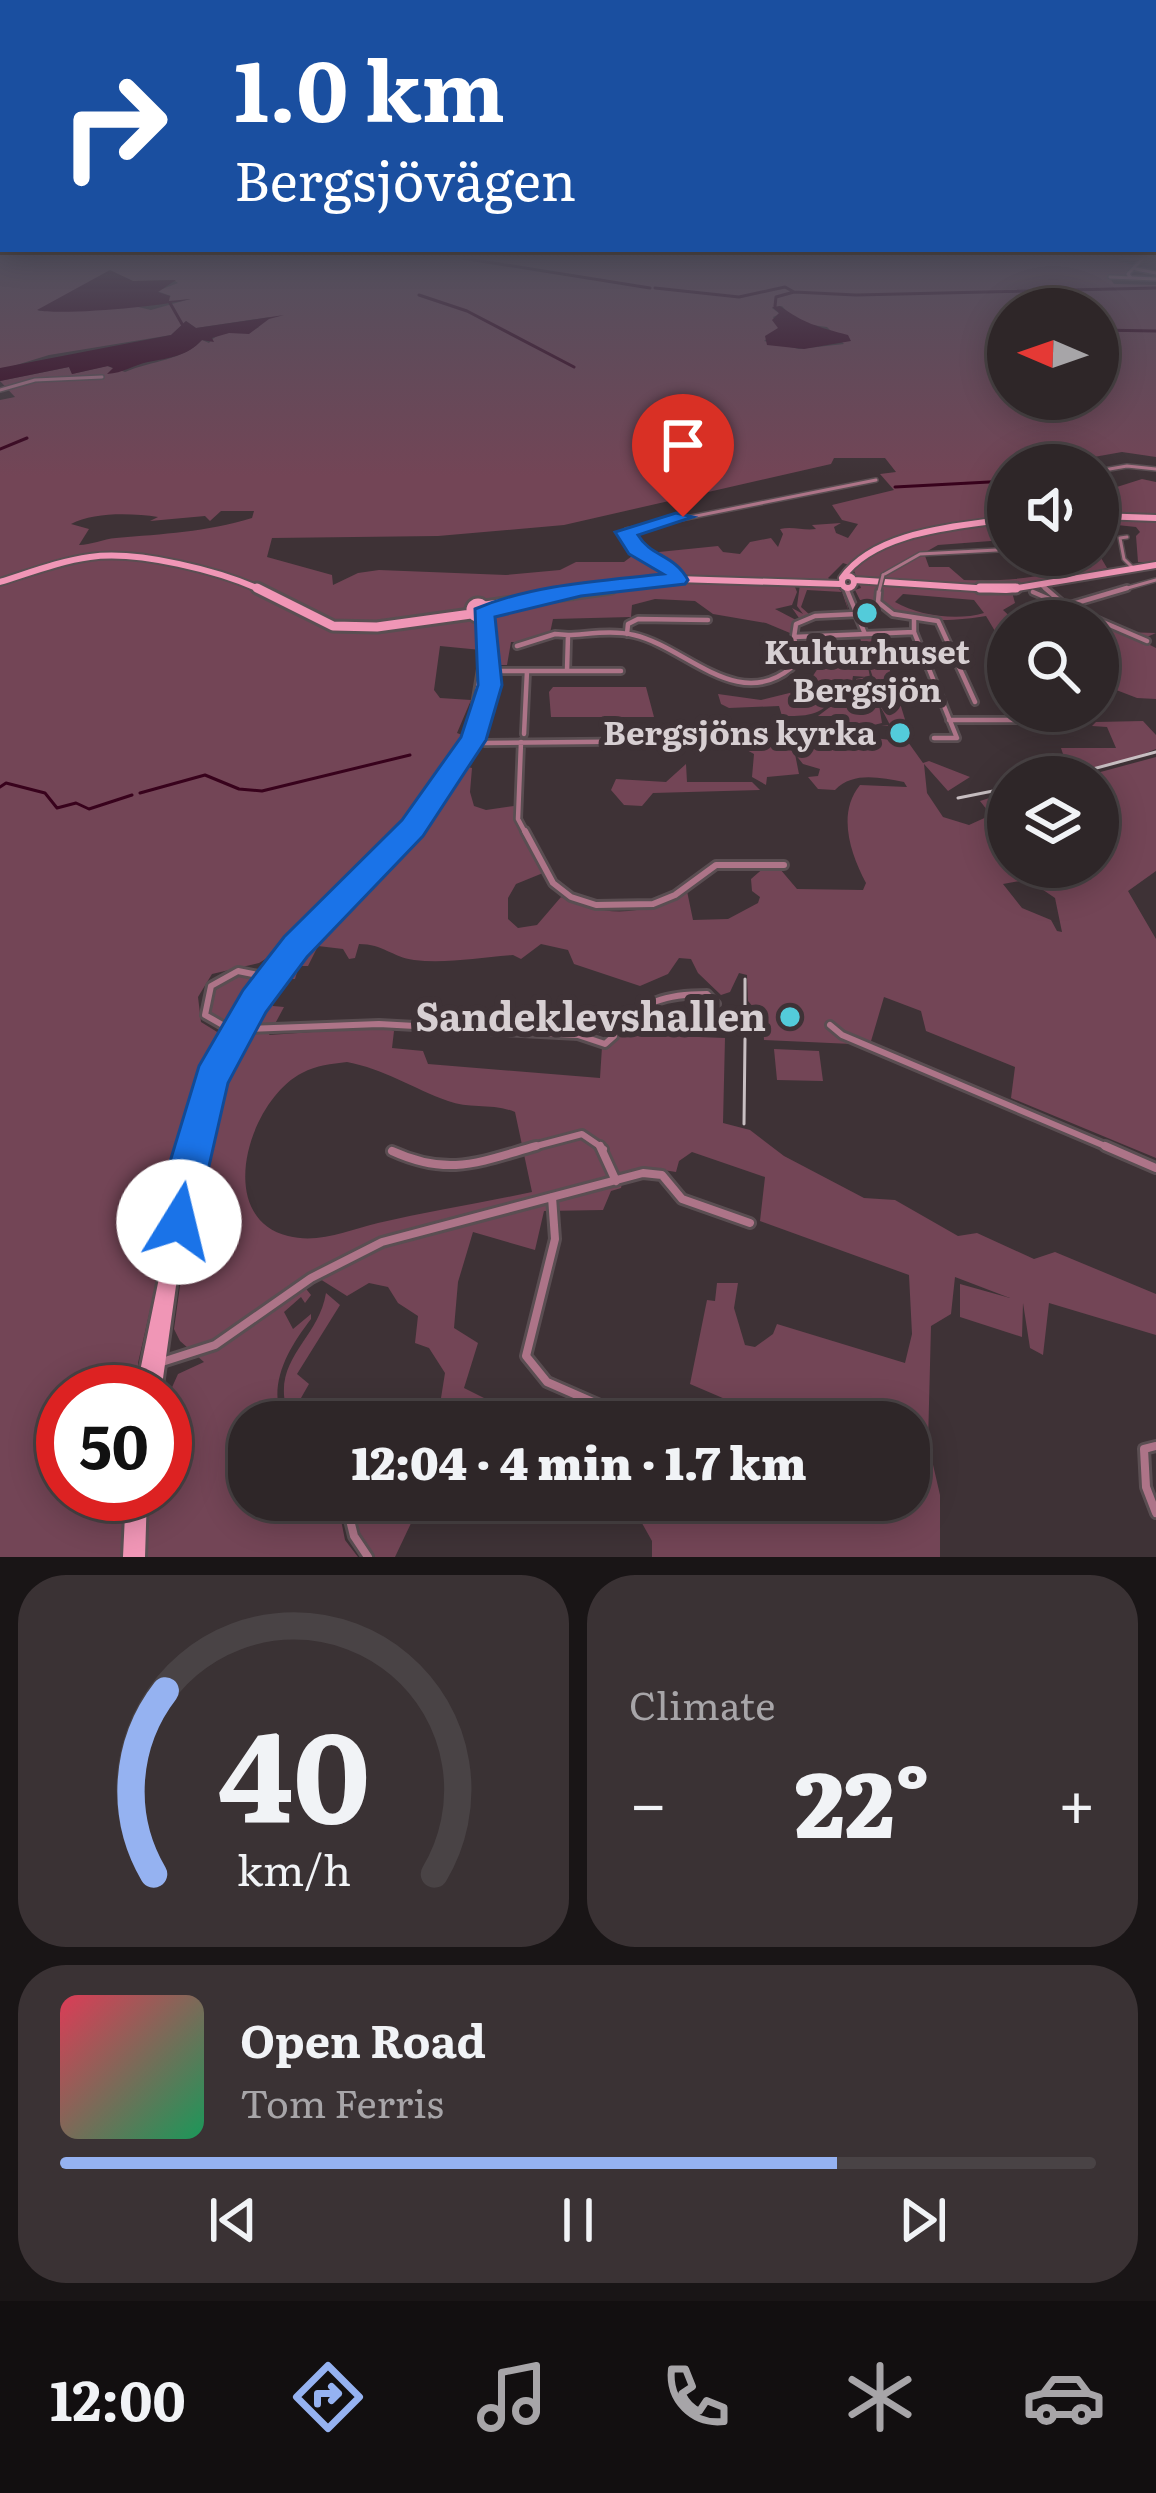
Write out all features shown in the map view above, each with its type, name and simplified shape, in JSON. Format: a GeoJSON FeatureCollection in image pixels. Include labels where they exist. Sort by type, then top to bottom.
{"type":"FeatureCollection","features":[{"type":"Feature","properties":{"kind":"main road"},"geometry":{"type":"LineString","coordinates":[[1119,517],[1156,518]]}},
{"type":"Feature","properties":{"kind":"main road"},"geometry":{"type":"LineString","coordinates":[[848,583],[855,560],[928,534],[987,523]]}},
{"type":"Feature","properties":{"kind":"main road"},"geometry":{"type":"LineString","coordinates":[[0,582],[86,557],[121,554],[237,580],[331,625],[369,628],[677,580],[1046,590],[1156,565]]}},
{"type":"Feature","properties":{"kind":"main road"},"geometry":{"type":"LineString","coordinates":[[152,1364],[178,1209],[217,1065],[267,977],[404,838],[444,785],[486,705],[478,611]]}},
{"type":"Feature","properties":{"kind":"main road"},"geometry":{"type":"LineString","coordinates":[[134,1557],[135,1521]]}},
{"type":"Feature","properties":{"kind":"street"},"geometry":{"type":"LineString","coordinates":[[0,390],[42,379],[73,382],[102,377]]}},
{"type":"Feature","properties":{"kind":"street"},"geometry":{"type":"LineString","coordinates":[[1119,468],[1156,469]]}},
{"type":"Feature","properties":{"kind":"street"},"geometry":{"type":"LineString","coordinates":[[677,580],[670,567],[636,550],[626,534],[628,529],[876,479]]}},
{"type":"Feature","properties":{"kind":"street"},"geometry":{"type":"LineString","coordinates":[[1127,536],[1120,538],[1121,546],[1133,568]]}},
{"type":"Feature","properties":{"kind":"street"},"geometry":{"type":"LineString","coordinates":[[975,702],[938,621],[885,610],[878,600],[883,575],[898,562],[920,555],[987,551]]}},
{"type":"Feature","properties":{"kind":"street"},"geometry":{"type":"LineString","coordinates":[[1087,600],[1156,580]]}},
{"type":"Feature","properties":{"kind":"street"},"geometry":{"type":"LineString","coordinates":[[848,583],[862,636]]}},
{"type":"Feature","properties":{"kind":"street"},"geometry":{"type":"LineString","coordinates":[[1046,590],[1058,600]]}},
{"type":"Feature","properties":{"kind":"street"},"geometry":{"type":"LineString","coordinates":[[518,646],[555,634],[627,634],[643,637],[718,676],[753,683],[791,669],[797,658],[796,623],[805,618],[857,614]]}},
{"type":"Feature","properties":{"kind":"street"},"geometry":{"type":"LineString","coordinates":[[914,618],[913,629],[957,738],[934,738]]}},
{"type":"Feature","properties":{"kind":"street"},"geometry":{"type":"LineString","coordinates":[[627,634],[627,625],[638,619],[708,620]]}},
{"type":"Feature","properties":{"kind":"street"},"geometry":{"type":"LineString","coordinates":[[794,637],[913,629]]}},
{"type":"Feature","properties":{"kind":"street"},"geometry":{"type":"LineString","coordinates":[[1119,629],[1147,641]]}},
{"type":"Feature","properties":{"kind":"street"},"geometry":{"type":"LineString","coordinates":[[567,671],[568,635]]}},
{"type":"Feature","properties":{"kind":"street"},"geometry":{"type":"LineString","coordinates":[[524,734],[526,671]]}},
{"type":"Feature","properties":{"kind":"street"},"geometry":{"type":"LineString","coordinates":[[484,672],[622,671]]}},
{"type":"Feature","properties":{"kind":"street"},"geometry":{"type":"LineString","coordinates":[[949,720],[987,720]]}},
{"type":"Feature","properties":{"kind":"street"},"geometry":{"type":"LineString","coordinates":[[470,739],[676,741]]}},
{"type":"Feature","properties":{"kind":"street"},"geometry":{"type":"LineString","coordinates":[[521,742],[518,819],[553,884],[577,900],[604,905],[656,904],[716,865],[784,865]]}},
{"type":"Feature","properties":{"kind":"street"},"geometry":{"type":"LineString","coordinates":[[226,1027],[205,1015],[204,998],[210,986],[238,971],[267,977]]}},
{"type":"Feature","properties":{"kind":"street"},"geometry":{"type":"LineString","coordinates":[[245,1029],[379,1024],[578,1035],[610,1042],[611,1028],[642,1002],[669,993],[707,994],[716,1004],[711,1018]]}},
{"type":"Feature","properties":{"kind":"street"},"geometry":{"type":"LineString","coordinates":[[578,1035],[603,1025],[611,1028]]}},
{"type":"Feature","properties":{"kind":"street"},"geometry":{"type":"LineString","coordinates":[[830,1025],[842,1035],[1156,1168]]}},
{"type":"Feature","properties":{"kind":"street"},"geometry":{"type":"LineString","coordinates":[[392,1151],[424,1166],[456,1168],[582,1134],[604,1149],[616,1181]]}},
{"type":"Feature","properties":{"kind":"street"},"geometry":{"type":"LineString","coordinates":[[152,1364],[215,1345],[296,1288],[382,1242],[616,1181],[659,1173],[682,1199],[750,1223]]}},
{"type":"Feature","properties":{"kind":"street"},"geometry":{"type":"LineString","coordinates":[[552,1197],[559,1226],[556,1248],[526,1358],[544,1380],[591,1401]]}},
{"type":"Feature","properties":{"kind":"street"},"geometry":{"type":"LineString","coordinates":[[1156,1446],[1144,1449],[1143,1464],[1156,1513]]}},
{"type":"Feature","properties":{"kind":"street"},"geometry":{"type":"LineString","coordinates":[[351,1521],[368,1557]]}},
{"type":"Feature","properties":{"kind":"shaded area"},"geometry":{"type":"Polygon","coordinates":[[[0,331],[176,331],[49,355],[0,370],[0,331]]]}},
{"type":"Feature","properties":{"kind":"shaded area"},"geometry":{"type":"Polygon","coordinates":[[[176,331],[253,331],[229,333],[212,338],[214,342],[202,340],[178,355],[118,372],[107,374],[113,368],[108,366],[72,374],[69,367],[0,381],[0,368],[176,331]]]}},
{"type":"Feature","properties":{"kind":"shaded area"},"geometry":{"type":"Polygon","coordinates":[[[249,331],[776,331],[764,341],[799,349],[844,344],[831,331],[987,331],[987,420],[1119,420],[1119,331],[1156,331],[1156,457],[1119,453],[1119,444],[987,444],[987,541],[938,545],[924,553],[929,567],[949,567],[964,580],[1073,576],[1010,591],[1040,589],[1012,592],[1014,600],[987,600],[987,618],[916,618],[881,601],[860,600],[855,590],[861,588],[852,566],[846,576],[849,565],[843,563],[828,578],[842,592],[807,590],[801,607],[810,615],[799,618],[792,608],[803,614],[797,606],[800,584],[821,580],[774,579],[793,582],[797,592],[792,605],[775,609],[796,620],[790,633],[766,623],[713,614],[695,601],[655,599],[632,605],[631,617],[553,619],[550,633],[530,642],[511,642],[507,665],[494,665],[489,651],[482,650],[478,667],[481,650],[440,646],[434,690],[440,698],[471,700],[457,733],[465,736],[443,776],[385,850],[299,922],[275,953],[259,963],[212,974],[198,997],[201,1022],[222,1035],[192,1125],[138,1365],[36,1365],[36,1521],[192,1521],[192,1368],[204,1362],[180,1341],[174,1329],[192,1199],[213,1105],[247,1021],[304,947],[404,848],[464,766],[472,768],[474,806],[486,810],[514,806],[522,837],[543,873],[516,884],[508,898],[508,919],[518,928],[537,925],[561,897],[593,908],[625,911],[657,905],[687,891],[693,920],[728,919],[758,903],[751,879],[765,867],[780,869],[797,889],[863,890],[866,883],[848,833],[853,796],[860,785],[907,787],[904,782],[859,778],[835,790],[818,789],[808,777],[818,776],[820,769],[803,764],[795,754],[799,774],[767,777],[766,785],[752,777],[754,754],[727,739],[745,735],[777,741],[781,736],[824,737],[850,745],[848,735],[908,742],[923,763],[929,761],[970,777],[948,791],[924,764],[927,793],[943,817],[969,825],[987,817],[987,888],[1006,888],[1022,908],[1051,920],[1062,932],[1055,898],[1040,888],[1119,888],[1119,767],[1156,757],[1156,871],[1128,891],[1156,939],[1156,1158],[1011,1098],[1015,1067],[926,1031],[921,1011],[884,997],[869,1048],[900,1065],[852,1044],[764,1040],[762,1008],[748,1001],[747,975],[739,973],[730,992],[721,995],[691,959],[679,958],[668,974],[640,986],[574,964],[568,950],[541,944],[521,959],[513,955],[439,961],[406,958],[359,944],[355,958],[349,959],[343,949],[318,946],[308,966],[299,966],[295,979],[287,979],[283,990],[272,998],[273,1006],[284,1007],[269,1035],[384,1027],[394,1031],[392,1048],[423,1051],[428,1064],[600,1078],[602,1047],[610,1046],[617,1026],[640,1007],[645,1027],[631,1028],[647,1035],[725,1038],[723,1123],[750,1130],[784,1156],[864,1198],[895,1200],[958,1236],[977,1233],[1034,1259],[1055,1252],[1156,1294],[1156,1335],[1049,1303],[1043,1355],[1030,1348],[1023,1303],[1022,1337],[960,1317],[960,1284],[1010,1298],[955,1277],[951,1314],[931,1326],[929,1401],[730,1401],[690,1384],[707,1300],[715,1301],[717,1283],[738,1283],[734,1308],[745,1345],[755,1347],[773,1334],[777,1324],[905,1363],[912,1334],[909,1275],[760,1221],[765,1177],[692,1152],[679,1161],[676,1172],[651,1168],[624,1174],[621,1188],[611,1191],[603,1210],[544,1211],[535,1250],[473,1232],[458,1282],[454,1328],[478,1343],[464,1388],[490,1401],[441,1398],[445,1373],[429,1348],[415,1343],[418,1316],[398,1303],[388,1287],[369,1283],[347,1296],[312,1274],[299,1280],[311,1295],[305,1303],[301,1297],[284,1312],[293,1329],[311,1314],[311,1319],[282,1368],[278,1401],[228,1401],[228,1521],[341,1521],[345,1540],[358,1557],[0,1557],[0,400],[15,397],[0,381],[69,367],[72,374],[107,366],[125,372],[215,338],[249,331]],[[834,458],[831,464],[564,525],[438,536],[272,538],[267,557],[332,575],[333,585],[358,573],[379,570],[506,575],[560,570],[576,562],[624,562],[636,553],[647,559],[649,553],[718,546],[723,552],[740,554],[750,542],[771,538],[778,547],[780,529],[816,529],[812,525],[841,523],[834,527],[836,533],[848,538],[858,524],[842,520],[832,505],[894,490],[880,474],[896,472],[885,458],[834,458]],[[221,511],[210,521],[205,516],[150,521],[158,517],[113,514],[71,524],[89,529],[79,545],[84,545],[218,526],[252,518],[254,511],[221,511]],[[903,594],[895,602],[927,614],[984,613],[974,600],[903,594]],[[347,1062],[308,1070],[283,1087],[267,1107],[247,1158],[245,1183],[251,1206],[265,1225],[288,1236],[322,1237],[532,1192],[515,1112],[456,1103],[347,1062]]]}},
{"type":"Feature","properties":{"kind":"shaded area"},"geometry":{"type":"Polygon","coordinates":[[[774,331],[833,331],[848,335],[851,341],[804,349],[767,345],[765,336],[774,331]]]}},
{"type":"Feature","properties":{"kind":"shaded area"},"geometry":{"type":"Polygon","coordinates":[[[1142,479],[1156,482],[1156,562],[1138,562],[1136,536],[1140,532],[1119,525],[1119,486],[1142,479]]]}},
{"type":"Feature","properties":{"kind":"shaded area"},"geometry":{"type":"Polygon","coordinates":[[[1119,631],[1156,633],[1140,640],[1156,648],[1156,699],[1119,691],[1119,631]]]}},
{"type":"Feature","properties":{"kind":"shaded area"},"geometry":{"type":"Polygon","coordinates":[[[860,638],[880,638],[907,726],[881,726],[890,725],[876,698],[860,638]]]}},
{"type":"Feature","properties":{"kind":"shaded area"},"geometry":{"type":"Polygon","coordinates":[[[818,641],[828,667],[856,668],[854,658],[846,658],[852,650],[849,641],[856,641],[874,697],[864,691],[870,688],[859,688],[856,679],[867,677],[853,676],[851,688],[840,696],[832,693],[825,707],[806,715],[782,716],[779,706],[729,708],[721,704],[718,694],[761,700],[818,686],[807,685],[820,665],[818,641]]]}},
{"type":"Feature","properties":{"kind":"shaded area"},"geometry":{"type":"Polygon","coordinates":[[[553,687],[646,687],[654,717],[551,717],[549,692],[553,687]]]}},
{"type":"Feature","properties":{"kind":"shaded area"},"geometry":{"type":"Polygon","coordinates":[[[854,689],[879,705],[882,723],[845,732],[841,716],[818,716],[854,689]]]}},
{"type":"Feature","properties":{"kind":"shaded area"},"geometry":{"type":"Polygon","coordinates":[[[1143,721],[1156,735],[1156,749],[1119,762],[1119,756],[1064,756],[1061,748],[1116,748],[1109,732],[1119,732],[1119,722],[1143,721]]]}},
{"type":"Feature","properties":{"kind":"shaded area"},"geometry":{"type":"Polygon","coordinates":[[[686,764],[687,782],[752,782],[760,790],[653,793],[642,806],[624,805],[611,790],[616,779],[666,782],[686,764]]]}},
{"type":"Feature","properties":{"kind":"shaded area"},"geometry":{"type":"Polygon","coordinates":[[[238,974],[250,976],[252,986],[229,1024],[213,1018],[208,1010],[210,994],[238,974]]]}},
{"type":"Feature","properties":{"kind":"shaded area"},"geometry":{"type":"Polygon","coordinates":[[[774,1049],[819,1051],[823,1081],[777,1080],[774,1049]]]}},
{"type":"Feature","properties":{"kind":"shaded area"},"geometry":{"type":"Polygon","coordinates":[[[326,1293],[340,1305],[297,1374],[309,1384],[299,1401],[285,1401],[289,1368],[326,1293]]]}},
{"type":"Feature","properties":{"kind":"shaded area"},"geometry":{"type":"Polygon","coordinates":[[[930,1452],[940,1495],[940,1557],[652,1557],[652,1541],[641,1521],[930,1521],[930,1452]]]}},
{"type":"Feature","properties":{"kind":"shaded area"},"geometry":{"type":"Polygon","coordinates":[[[355,1521],[412,1521],[395,1557],[375,1557],[355,1521]]]}},
{"type":"Feature","properties":{"kind":"waterway"},"geometry":{"type":"LineString","coordinates":[[505,331],[574,367]]}},
{"type":"Feature","properties":{"kind":"waterway"},"geometry":{"type":"LineString","coordinates":[[1136,331],[1156,331]]}},
{"type":"Feature","properties":{"kind":"waterway"},"geometry":{"type":"LineString","coordinates":[[0,449],[27,438]]}},
{"type":"Feature","properties":{"kind":"waterway"},"geometry":{"type":"LineString","coordinates":[[895,487],[987,482]]}},
{"type":"Feature","properties":{"kind":"waterway"},"geometry":{"type":"LineString","coordinates":[[140,793],[205,775],[239,789],[262,791],[410,755]]}},
{"type":"Feature","properties":{"kind":"waterway"},"geometry":{"type":"LineString","coordinates":[[0,787],[6,783],[45,793],[57,808],[76,803],[89,809],[132,795]]}},
{"type":"Feature","properties":{"kind":"tram line"},"geometry":{"type":"LineString","coordinates":[[1119,762],[1156,752]]}},
{"type":"Feature","properties":{"kind":"tram line"},"geometry":{"type":"LineString","coordinates":[[958,798],[987,792]]}},
{"type":"Feature","properties":{"kind":"tram line"},"geometry":{"type":"LineString","coordinates":[[745,979],[745,1013]]}},
{"type":"Feature","properties":{"kind":"tram line"},"geometry":{"type":"LineString","coordinates":[[744,1124],[745,1039]]}},
{"type":"Feature","properties":{"kind":"place","name":"Kulturhuset Bergsjön"},"geometry":{"type":"Point","coordinates":[867,613]}},
{"type":"Feature","properties":{"kind":"place","name":"Bergsjöns kyrka"},"geometry":{"type":"Point","coordinates":[900,733]}},
{"type":"Feature","properties":{"kind":"place","name":"Sandeklevshallen"},"geometry":{"type":"Point","coordinates":[790,1017]}},
{"type":"Feature","properties":{"kind":"route"},"geometry":{"type":"LineString","coordinates":[[179,1222],[188,1165],[212,1078],[254,1001],[337,902],[412,828],[473,740],[490,685],[483,614],[508,603],[581,590],[677,580],[673,569],[636,550],[626,532],[683,517]]}}]}
